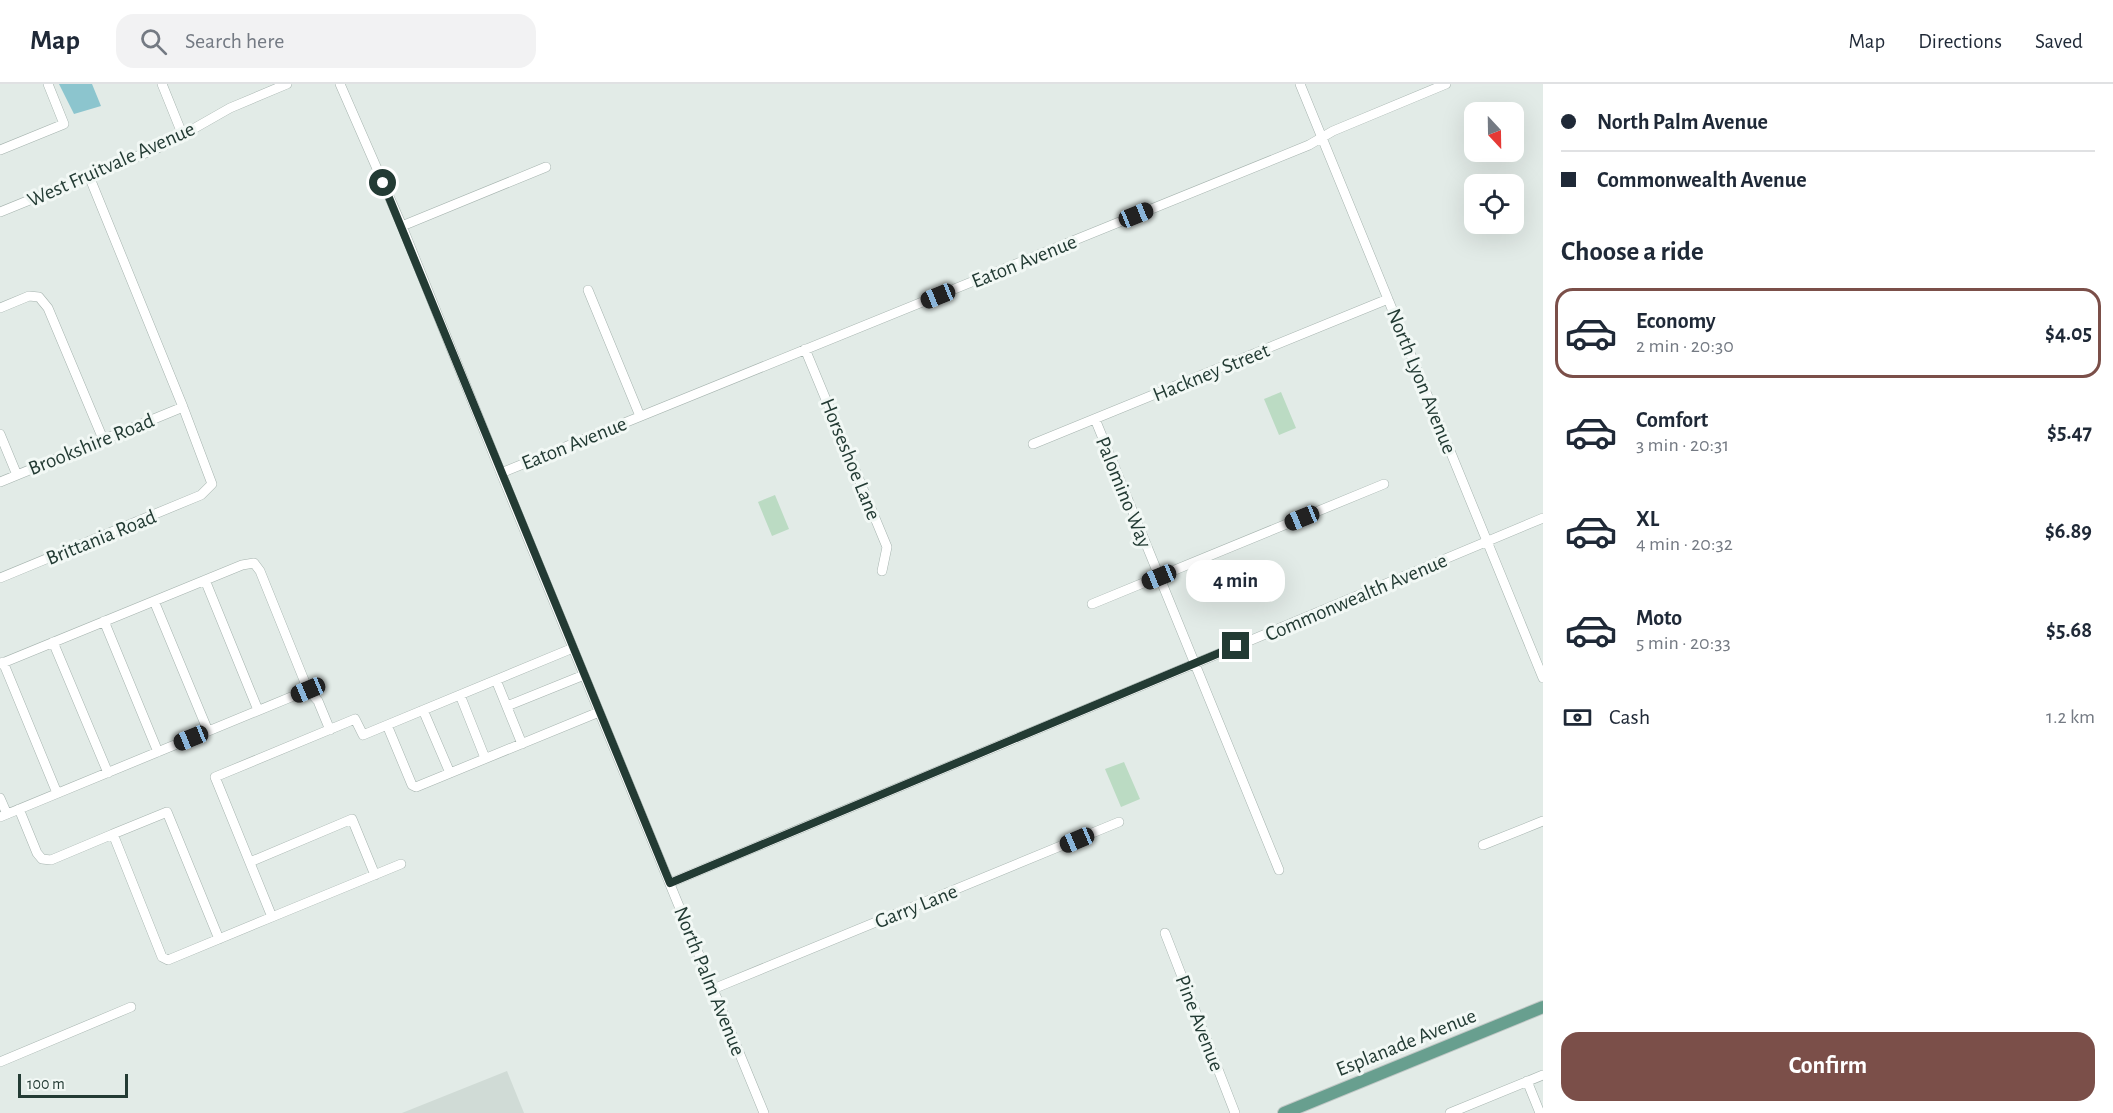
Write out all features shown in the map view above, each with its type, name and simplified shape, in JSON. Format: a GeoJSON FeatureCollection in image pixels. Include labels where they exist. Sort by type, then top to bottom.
{"type":"FeatureCollection","features":[{"type":"Feature","properties":{"kind":"main road","name":"Esplanade Avenue"},"geometry":{"type":"LineString","coordinates":[[1284,1113],[1543,1007]]}},
{"type":"Feature","properties":{"kind":"street"},"geometry":{"type":"LineString","coordinates":[[0,150],[64,124],[48,84]]}},
{"type":"Feature","properties":{"kind":"street"},"geometry":{"type":"LineString","coordinates":[[162,84],[183,136]]}},
{"type":"Feature","properties":{"kind":"street","name":"West Fruitvale Avenue"},"geometry":{"type":"LineString","coordinates":[[0,212],[183,136],[230,108],[287,84]]}},
{"type":"Feature","properties":{"kind":"street","name":"North Palm Avenue"},"geometry":{"type":"LineString","coordinates":[[340,84],[402,226],[764,1113]]}},
{"type":"Feature","properties":{"kind":"street","name":"North Lyon Avenue"},"geometry":{"type":"LineString","coordinates":[[1300,84],[1543,678]]}},
{"type":"Feature","properties":{"kind":"street","name":"Eaton Avenue"},"geometry":{"type":"LineString","coordinates":[[501,473],[1309,146],[1322,137],[1446,84]]}},
{"type":"Feature","properties":{"kind":"street"},"geometry":{"type":"LineString","coordinates":[[402,226],[546,167]]}},
{"type":"Feature","properties":{"kind":"street"},"geometry":{"type":"LineString","coordinates":[[89,176],[183,406]]}},
{"type":"Feature","properties":{"kind":"street"},"geometry":{"type":"LineString","coordinates":[[588,290],[640,416]]}},
{"type":"Feature","properties":{"kind":"street"},"geometry":{"type":"LineString","coordinates":[[0,308],[29,296],[39,297],[48,308],[103,439]]}},
{"type":"Feature","properties":{"kind":"street","name":"Hackney Street"},"geometry":{"type":"LineString","coordinates":[[1033,444],[1388,299]]}},
{"type":"Feature","properties":{"kind":"street","name":"Horseshoe Lane"},"geometry":{"type":"LineString","coordinates":[[806,349],[887,547],[882,571]]}},
{"type":"Feature","properties":{"kind":"street","name":"Brookshire Road"},"geometry":{"type":"LineString","coordinates":[[0,482],[183,406]]}},
{"type":"Feature","properties":{"kind":"street","name":"Brittania Road"},"geometry":{"type":"LineString","coordinates":[[0,578],[201,495],[212,484],[183,406]]}},
{"type":"Feature","properties":{"kind":"street","name":"Palomino Way"},"geometry":{"type":"LineString","coordinates":[[1095,419],[1279,870]]}},
{"type":"Feature","properties":{"kind":"street"},"geometry":{"type":"LineString","coordinates":[[0,434],[17,475]]}},
{"type":"Feature","properties":{"kind":"street"},"geometry":{"type":"LineString","coordinates":[[1092,604],[1384,484]]}},
{"type":"Feature","properties":{"kind":"street","name":"Commonwealth Avenue"},"geometry":{"type":"LineString","coordinates":[[670,883],[1543,518]]}},
{"type":"Feature","properties":{"kind":"street"},"geometry":{"type":"LineString","coordinates":[[57,793],[2,663],[242,565],[254,563],[260,571],[308,690],[318,701],[330,730]]}},
{"type":"Feature","properties":{"kind":"street"},"geometry":{"type":"LineString","coordinates":[[205,580],[258,710]]}},
{"type":"Feature","properties":{"kind":"street"},"geometry":{"type":"LineString","coordinates":[[154,600],[208,731]]}},
{"type":"Feature","properties":{"kind":"street"},"geometry":{"type":"LineString","coordinates":[[104,621],[158,752]]}},
{"type":"Feature","properties":{"kind":"street"},"geometry":{"type":"LineString","coordinates":[[53,642],[108,772]]}},
{"type":"Feature","properties":{"kind":"street"},"geometry":{"type":"LineString","coordinates":[[272,917],[215,777],[356,719],[363,735],[573,648]]}},
{"type":"Feature","properties":{"kind":"street"},"geometry":{"type":"LineString","coordinates":[[507,706],[584,675]]}},
{"type":"Feature","properties":{"kind":"street"},"geometry":{"type":"LineString","coordinates":[[496,680],[522,744]]}},
{"type":"Feature","properties":{"kind":"street"},"geometry":{"type":"LineString","coordinates":[[0,798],[3,816],[308,690]]}},
{"type":"Feature","properties":{"kind":"street"},"geometry":{"type":"LineString","coordinates":[[460,695],[485,758]]}},
{"type":"Feature","properties":{"kind":"street"},"geometry":{"type":"LineString","coordinates":[[423,710],[450,773]]}},
{"type":"Feature","properties":{"kind":"street"},"geometry":{"type":"LineString","coordinates":[[387,725],[412,785],[416,787],[599,712]]}},
{"type":"Feature","properties":{"kind":"street"},"geometry":{"type":"LineString","coordinates":[[19,809],[37,853],[42,859],[51,860],[167,812],[219,939]]}},
{"type":"Feature","properties":{"kind":"street"},"geometry":{"type":"LineString","coordinates":[[250,862],[352,819],[375,875]]}},
{"type":"Feature","properties":{"kind":"street"},"geometry":{"type":"LineString","coordinates":[[1483,845],[1543,821]]}},
{"type":"Feature","properties":{"kind":"street","name":"Garry Lane"},"geometry":{"type":"LineString","coordinates":[[713,989],[1119,822]]}},
{"type":"Feature","properties":{"kind":"street"},"geometry":{"type":"LineString","coordinates":[[113,834],[162,957],[168,960],[401,864]]}},
{"type":"Feature","properties":{"kind":"street","name":"Pine Avenue"},"geometry":{"type":"LineString","coordinates":[[1165,933],[1236,1113]]}},
{"type":"Feature","properties":{"kind":"street"},"geometry":{"type":"LineString","coordinates":[[0,1062],[131,1007]]}},
{"type":"Feature","properties":{"kind":"street"},"geometry":{"type":"LineString","coordinates":[[1450,1113],[1543,1075]]}},
{"type":"Feature","properties":{"kind":"street"},"geometry":{"type":"LineString","coordinates":[[1527,1081],[1540,1113]]}},
{"type":"Feature","properties":{"kind":"shaded area"},"geometry":{"type":"Polygon","coordinates":[[[507,1071],[524,1113],[402,1113],[507,1071]]]}},
{"type":"Feature","properties":{"kind":"green space"},"geometry":{"type":"Polygon","coordinates":[[[1281,392],[1296,428],[1279,435],[1264,399],[1281,392]]]}},
{"type":"Feature","properties":{"kind":"green space"},"geometry":{"type":"Polygon","coordinates":[[[775,495],[789,529],[772,536],[758,502],[775,495]]]}},
{"type":"Feature","properties":{"kind":"green space"},"geometry":{"type":"Polygon","coordinates":[[[1124,762],[1140,799],[1121,807],[1105,769],[1124,762]]]}},
{"type":"Feature","properties":{"kind":"water"},"geometry":{"type":"Polygon","coordinates":[[[59,84],[92,84],[101,106],[74,114],[59,84]]]}},
{"type":"Feature","properties":{"kind":"route"},"geometry":{"type":"LineString","coordinates":[[383,183],[670,883],[1236,646]]}}]}
